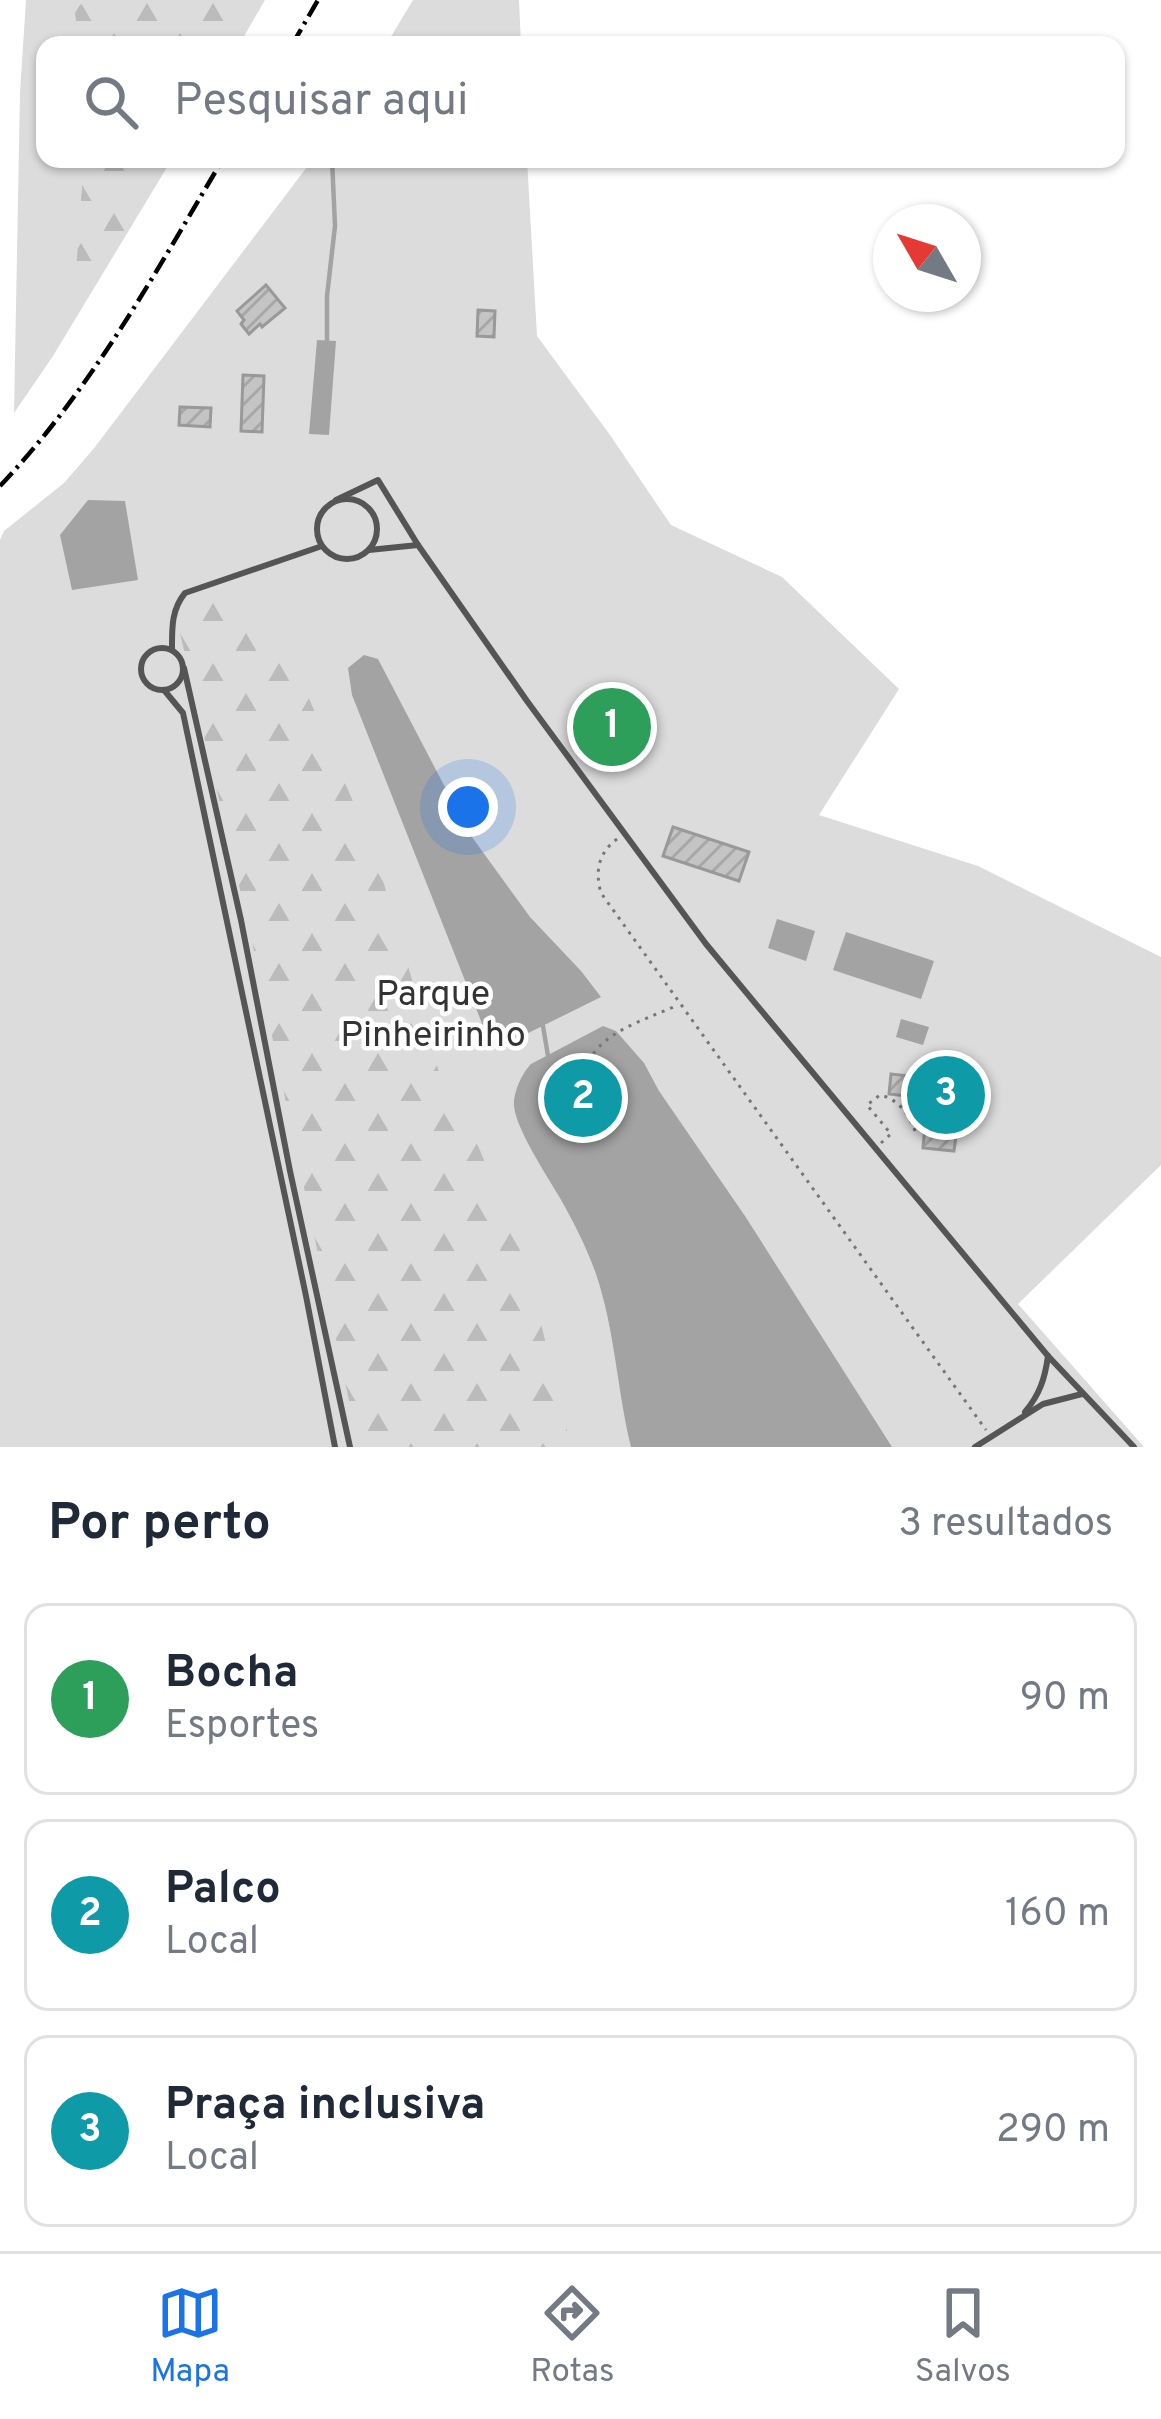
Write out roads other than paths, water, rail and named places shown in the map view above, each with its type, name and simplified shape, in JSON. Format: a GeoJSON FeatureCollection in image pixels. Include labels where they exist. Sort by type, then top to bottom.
{"type":"FeatureCollection","features":[{"type":"Feature","properties":{"kind":"lane"},"geometry":{"type":"LineString","coordinates":[[418,545],[369,550],[344,559],[322,546],[318,520],[336,500],[378,479],[418,545],[706,944],[1048,1356],[1133,1447]]}},
{"type":"Feature","properties":{"kind":"lane"},"geometry":{"type":"LineString","coordinates":[[336,500],[362,502],[372,512],[376,538],[369,550]]}},
{"type":"Feature","properties":{"kind":"lane"},"geometry":{"type":"LineString","coordinates":[[172,650],[173,618],[185,593],[322,546]]}},
{"type":"Feature","properties":{"kind":"lane"},"geometry":{"type":"LineString","coordinates":[[335,1447],[183,713],[164,691],[145,681],[141,671],[144,660],[161,648],[172,650],[184,668],[350,1447]]}},
{"type":"Feature","properties":{"kind":"lane"},"geometry":{"type":"LineString","coordinates":[[164,691],[182,679],[184,668]]}},
{"type":"Feature","properties":{"kind":"lane"},"geometry":{"type":"LineString","coordinates":[[1020,1418],[1036,1399],[1048,1356]]}},
{"type":"Feature","properties":{"kind":"lane"},"geometry":{"type":"LineString","coordinates":[[975,1447],[1058,1397],[1082,1394]]}},
{"type":"Feature","properties":{"kind":"waterway"},"geometry":{"type":"LineString","coordinates":[[327,340],[335,226],[332,168]]}},
{"type":"Feature","properties":{"kind":"waterway"},"geometry":{"type":"LineString","coordinates":[[543,1026],[548,1056]]}},
{"type":"Feature","properties":{"kind":"railway"},"geometry":{"type":"LineString","coordinates":[[297,36],[318,0]]}},
{"type":"Feature","properties":{"kind":"railway"},"geometry":{"type":"LineString","coordinates":[[0,486],[93,370],[218,168]]}},
{"type":"Feature","properties":{"kind":"place","name":"Bocha"},"geometry":{"type":"Point","coordinates":[612,727]}},
{"type":"Feature","properties":{"kind":"place","name":"Praça inclusiva"},"geometry":{"type":"Point","coordinates":[946,1095]}},
{"type":"Feature","properties":{"kind":"place","name":"Palco"},"geometry":{"type":"Point","coordinates":[583,1098]}},
{"type":"Feature","properties":{"kind":"park label","name":"Parque Pinheirinho"},"geometry":{"type":"Point","coordinates":[433,1012]}}]}
